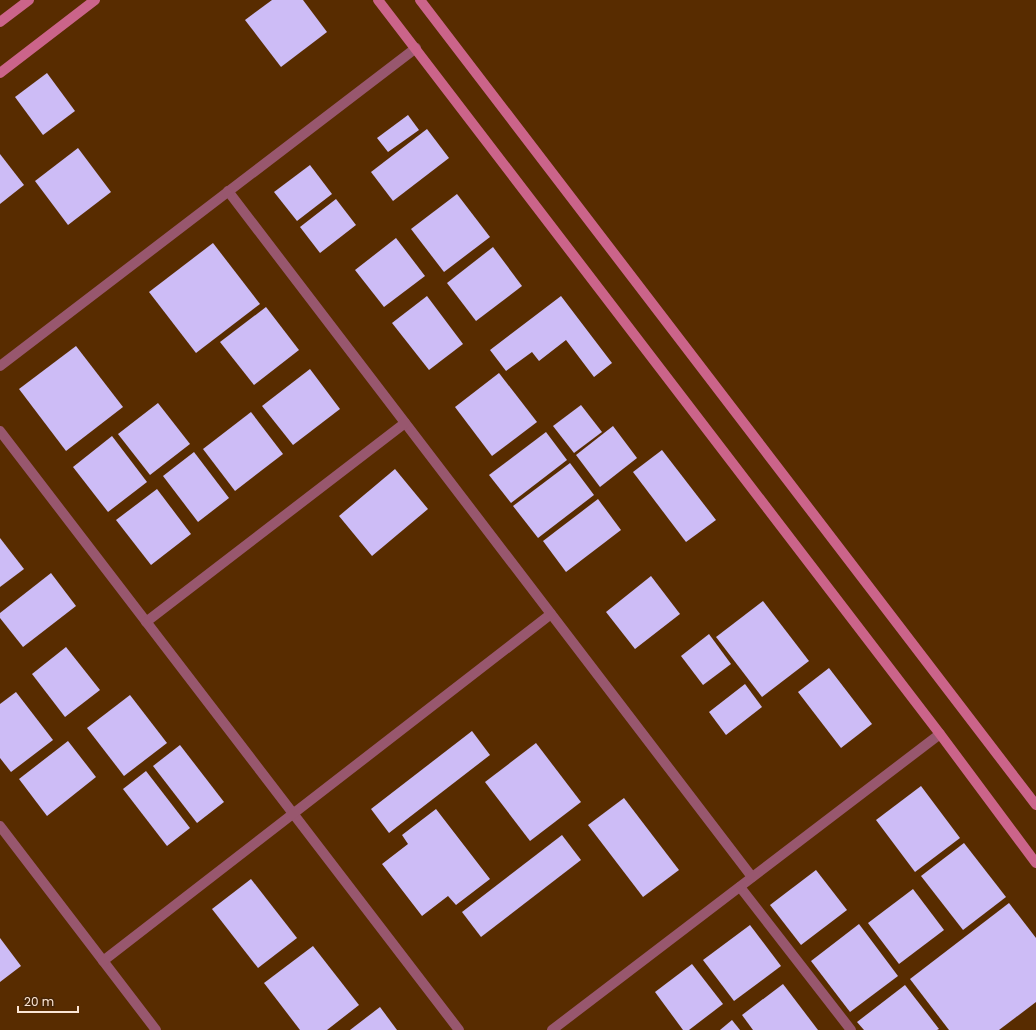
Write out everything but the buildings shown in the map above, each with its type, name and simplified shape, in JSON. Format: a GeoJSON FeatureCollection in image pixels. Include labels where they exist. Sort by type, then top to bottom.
{"type":"FeatureCollection","features":[{"type":"Feature","properties":{"kind":"street"},"geometry":{"type":"LineString","coordinates":[[0,22],[29,0]]}},
{"type":"Feature","properties":{"kind":"street"},"geometry":{"type":"LineString","coordinates":[[0,73],[95,0]]}},
{"type":"Feature","properties":{"kind":"street"},"geometry":{"type":"LineString","coordinates":[[378,0],[940,734],[1036,862]]}},
{"type":"Feature","properties":{"kind":"street"},"geometry":{"type":"LineString","coordinates":[[420,0],[1036,805]]}},
{"type":"Feature","properties":{"kind":"street"},"geometry":{"type":"LineString","coordinates":[[0,366],[416,48]]}},
{"type":"Feature","properties":{"kind":"street"},"geometry":{"type":"LineString","coordinates":[[228,191],[752,877]]}},
{"type":"Feature","properties":{"kind":"street"},"geometry":{"type":"LineString","coordinates":[[146,622],[405,423]]}},
{"type":"Feature","properties":{"kind":"street"},"geometry":{"type":"LineString","coordinates":[[0,431],[459,1030]]}},
{"type":"Feature","properties":{"kind":"street"},"geometry":{"type":"LineString","coordinates":[[103,961],[551,614]]}},
{"type":"Feature","properties":{"kind":"street"},"geometry":{"type":"LineString","coordinates":[[552,1030],[940,734]]}},
{"type":"Feature","properties":{"kind":"street"},"geometry":{"type":"LineString","coordinates":[[0,826],[156,1030]]}},
{"type":"Feature","properties":{"kind":"street"},"geometry":{"type":"LineString","coordinates":[[740,887],[851,1030]]}}]}
